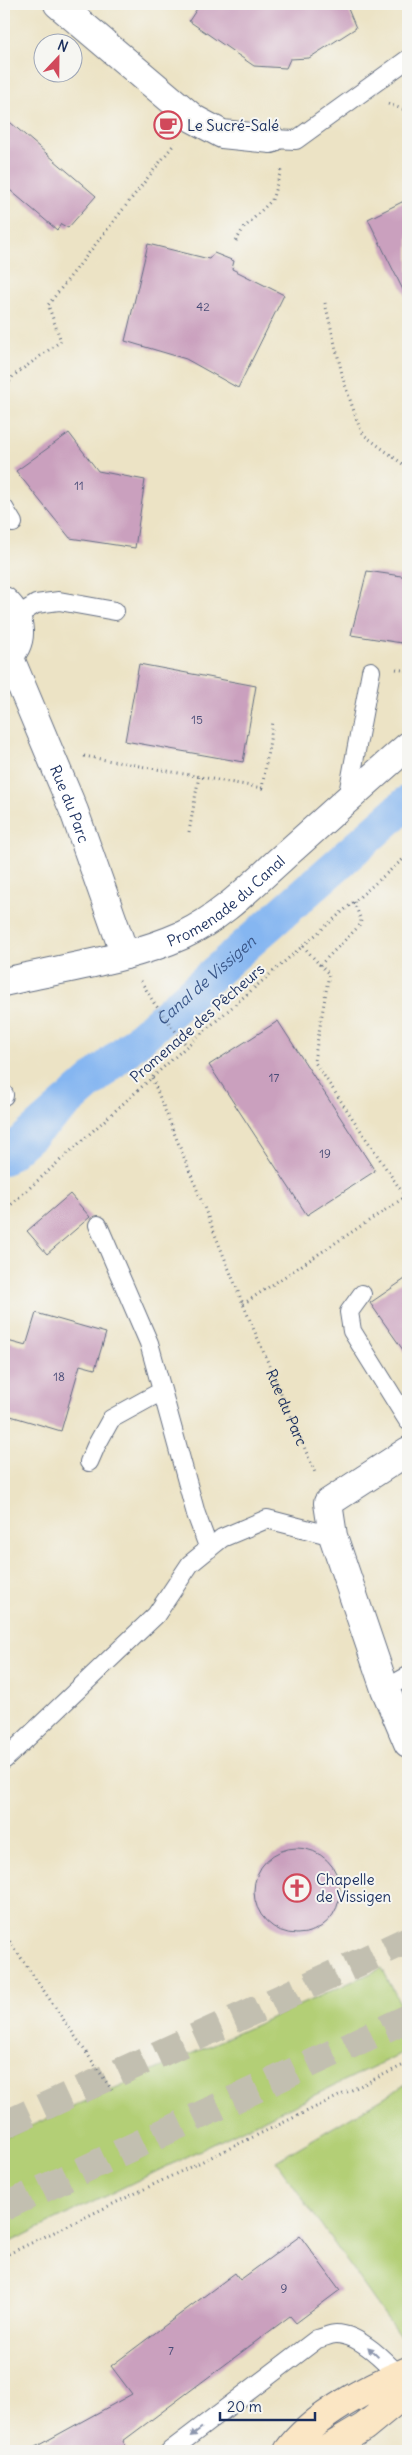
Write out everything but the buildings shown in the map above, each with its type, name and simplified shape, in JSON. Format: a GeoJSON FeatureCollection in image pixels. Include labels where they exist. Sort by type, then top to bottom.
{"type":"FeatureCollection","features":[{"type":"Feature","properties":{"kind":"street"},"geometry":{"type":"LineString","coordinates":[[58,4],[194,119],[222,134],[279,139]]}},
{"type":"Feature","properties":{"kind":"street","name":"Rue du Parc"},"geometry":{"type":"LineString","coordinates":[[10,609],[19,638],[6,658],[74,811],[125,955]]}},
{"type":"Feature","properties":{"kind":"street","name":"Promenade du Canal"},"geometry":{"type":"LineString","coordinates":[[4,982],[125,955],[182,935],[206,922],[267,872],[408,746]]}},
{"type":"Feature","properties":{"kind":"street"},"geometry":{"type":"LineString","coordinates":[[408,1451],[328,1504],[333,1536],[397,1682],[408,1743]]}},
{"type":"Feature","properties":{"kind":"street"},"geometry":{"type":"LineString","coordinates":[[288,2451],[301,2436],[362,2393],[406,2381]]}},
{"type":"Feature","properties":{"kind":"street"},"geometry":{"type":"LineString","coordinates":[[324,2451],[364,2427],[406,2381]]}},
{"type":"Feature","properties":{"kind":"lane"},"geometry":{"type":"LineString","coordinates":[[279,139],[296,140],[408,59]]}},
{"type":"Feature","properties":{"kind":"lane"},"geometry":{"type":"LineString","coordinates":[[4,508],[13,523]]}},
{"type":"Feature","properties":{"kind":"lane"},"geometry":{"type":"LineString","coordinates":[[10,609],[59,602],[115,611]]}},
{"type":"Feature","properties":{"kind":"lane"},"geometry":{"type":"LineString","coordinates":[[347,799],[371,671]]}},
{"type":"Feature","properties":{"kind":"lane"},"geometry":{"type":"LineString","coordinates":[[98,1225],[149,1343],[196,1514],[209,1549]]}},
{"type":"Feature","properties":{"kind":"lane"},"geometry":{"type":"LineString","coordinates":[[362,1294],[350,1312],[352,1331],[408,1421]]}},
{"type":"Feature","properties":{"kind":"lane"},"geometry":{"type":"LineString","coordinates":[[89,1462],[112,1419],[162,1391]]}},
{"type":"Feature","properties":{"kind":"lane"},"geometry":{"type":"LineString","coordinates":[[4,1760],[156,1615],[190,1564],[222,1538],[267,1520],[333,1536]]}},
{"type":"Feature","properties":{"kind":"lane"},"geometry":{"type":"LineString","coordinates":[[170,2451],[317,2339],[334,2334],[346,2336],[364,2343],[406,2381]]}},
{"type":"Feature","properties":{"kind":"path"},"geometry":{"type":"LineString","coordinates":[[4,390],[13,376],[61,341],[48,305],[194,119]]}},
{"type":"Feature","properties":{"kind":"path"},"geometry":{"type":"LineString","coordinates":[[236,240],[243,229],[272,200],[279,179],[279,139]]}},
{"type":"Feature","properties":{"kind":"path"},"geometry":{"type":"LineString","coordinates":[[325,303],[344,382],[359,426],[364,435],[408,468]]}},
{"type":"Feature","properties":{"kind":"path"},"geometry":{"type":"LineString","coordinates":[[74,754],[262,788],[273,722]]}},
{"type":"Feature","properties":{"kind":"path"},"geometry":{"type":"LineString","coordinates":[[189,832],[199,776]]}},
{"type":"Feature","properties":{"kind":"path","name":"Promenade des Pêcheurs"},"geometry":{"type":"LineString","coordinates":[[4,1211],[187,1046],[408,855]]}},
{"type":"Feature","properties":{"kind":"path"},"geometry":{"type":"LineString","coordinates":[[320,965],[360,925],[361,920],[354,902]]}},
{"type":"Feature","properties":{"kind":"path"},"geometry":{"type":"LineString","coordinates":[[242,1304],[407,1198],[314,1061],[329,974],[303,946]]}},
{"type":"Feature","properties":{"kind":"path"},"geometry":{"type":"LineString","coordinates":[[154,1003],[187,1046]]}},
{"type":"Feature","properties":{"kind":"path","name":"Rue du Parc"},"geometry":{"type":"LineString","coordinates":[[152,1078],[242,1304],[328,1504]]}},
{"type":"Feature","properties":{"kind":"path"},"geometry":{"type":"LineString","coordinates":[[4,1933],[112,2090]]}},
{"type":"Feature","properties":{"kind":"path"},"geometry":{"type":"LineString","coordinates":[[4,2256],[408,2063]]}},
{"type":"Feature","properties":{"kind":"green space"},"geometry":{"type":"Polygon","coordinates":[[[382,1968],[408,2019],[408,2050],[4,2245],[4,2138],[382,1968]]]}},
{"type":"Feature","properties":{"kind":"green space"},"geometry":{"type":"Polygon","coordinates":[[[408,2083],[408,2338],[403,2341],[276,2161],[408,2083]]]}},
{"type":"Feature","properties":{"kind":"waterway","name":"Canal de Vissigen"},"geometry":{"type":"LineString","coordinates":[[4,1158],[408,802]]}},
{"type":"Feature","properties":{"kind":"tunnel"},"geometry":{"type":"LineString","coordinates":[[4,2125],[408,1940]]}},
{"type":"Feature","properties":{"kind":"tunnel"},"geometry":{"type":"LineString","coordinates":[[4,2207],[408,2018]]}},
{"type":"Feature","properties":{"kind":"place","name":"Le Sucré-Salé"},"geometry":{"type":"Point","coordinates":[168,125]}},
{"type":"Feature","properties":{"kind":"place","name":"Chapelle de Vissigen"},"geometry":{"type":"Point","coordinates":[297,1888]}}]}
